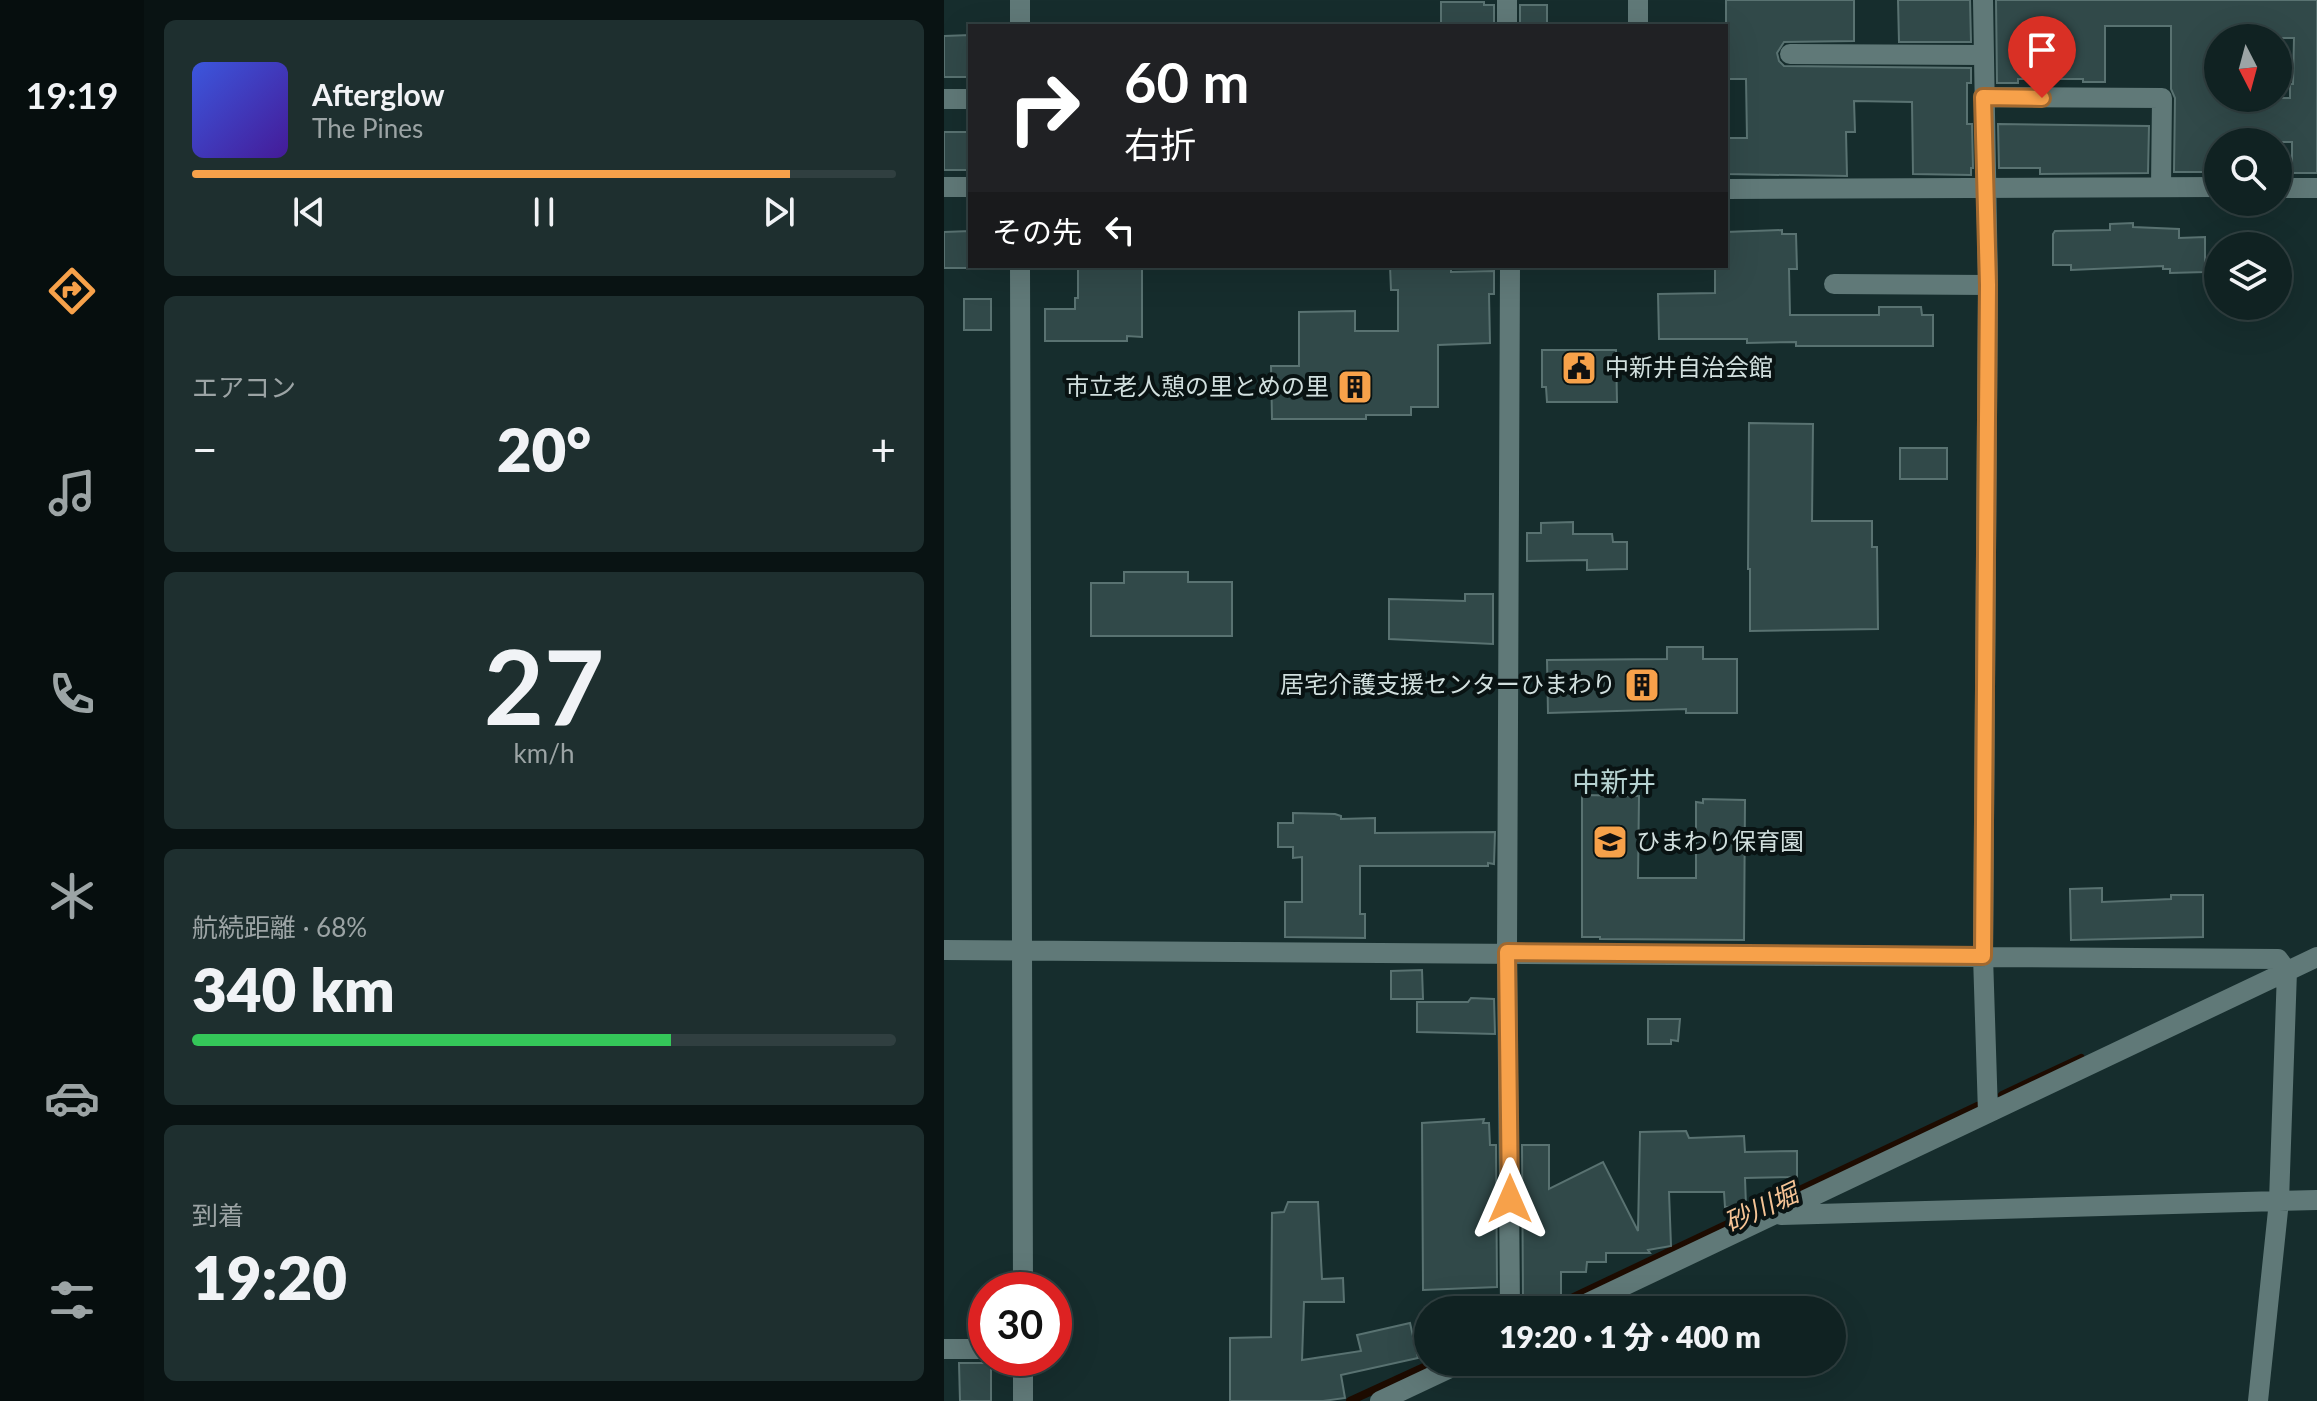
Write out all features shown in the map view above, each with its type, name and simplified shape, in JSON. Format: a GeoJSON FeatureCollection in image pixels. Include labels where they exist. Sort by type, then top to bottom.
{"type":"FeatureCollection","features":[{"type":"Feature","properties":{"kind":"street"},"geometry":{"type":"LineString","coordinates":[[1020,0],[1020,24]]}},
{"type":"Feature","properties":{"kind":"street"},"geometry":{"type":"LineString","coordinates":[[1507,0],[1507,24]]}},
{"type":"Feature","properties":{"kind":"street"},"geometry":{"type":"LineString","coordinates":[[1638,0],[1638,24]]}},
{"type":"Feature","properties":{"kind":"street"},"geometry":{"type":"LineString","coordinates":[[1983,0],[1988,285],[1983,956],[1988,1113]]}},
{"type":"Feature","properties":{"kind":"street"},"geometry":{"type":"LineString","coordinates":[[1790,54],[1982,55]]}},
{"type":"Feature","properties":{"kind":"street"},"geometry":{"type":"LineString","coordinates":[[1983,97],[2162,98],[2161,187]]}},
{"type":"Feature","properties":{"kind":"street"},"geometry":{"type":"LineString","coordinates":[[944,99],[968,99]]}},
{"type":"Feature","properties":{"kind":"street"},"geometry":{"type":"LineString","coordinates":[[944,187],[968,187]]}},
{"type":"Feature","properties":{"kind":"street"},"geometry":{"type":"LineString","coordinates":[[1728,189],[2204,187]]}},
{"type":"Feature","properties":{"kind":"street"},"geometry":{"type":"LineString","coordinates":[[2292,188],[2317,188]]}},
{"type":"Feature","properties":{"kind":"street"},"geometry":{"type":"LineString","coordinates":[[1020,268],[1023,1272]]}},
{"type":"Feature","properties":{"kind":"street"},"geometry":{"type":"LineString","coordinates":[[1510,268],[1507,952],[1510,1296]]}},
{"type":"Feature","properties":{"kind":"street"},"geometry":{"type":"LineString","coordinates":[[1834,284],[1988,285]]}},
{"type":"Feature","properties":{"kind":"street"},"geometry":{"type":"LineString","coordinates":[[944,950],[2278,959],[2287,971],[2279,1201],[2258,1401]]}},
{"type":"Feature","properties":{"kind":"street"},"geometry":{"type":"LineString","coordinates":[[1602,1296],[2317,957]]}},
{"type":"Feature","properties":{"kind":"street"},"geometry":{"type":"LineString","coordinates":[[1773,1215],[2317,1200]]}},
{"type":"Feature","properties":{"kind":"street"},"geometry":{"type":"LineString","coordinates":[[944,1349],[968,1349]]}},
{"type":"Feature","properties":{"kind":"street"},"geometry":{"type":"LineString","coordinates":[[1023,1376],[1023,1401]]}},
{"type":"Feature","properties":{"kind":"street"},"geometry":{"type":"LineString","coordinates":[[1380,1401],[1433,1376]]}},
{"type":"Feature","properties":{"kind":"building"},"geometry":{"type":"Polygon","coordinates":[[[1726,0],[1854,0],[1854,41],[1784,42],[1777,53],[1779,61],[1784,66],[1971,68],[1971,83],[1967,83],[1967,124],[1972,124],[1971,175],[1913,174],[1912,102],[1854,101],[1855,132],[1846,132],[1847,176],[1728,174],[1728,138],[1747,138],[1746,79],[1728,79],[1726,0]]]}},
{"type":"Feature","properties":{"kind":"building"},"geometry":{"type":"Polygon","coordinates":[[[1898,0],[1970,0],[1971,42],[1899,42],[1898,0]]]}},
{"type":"Feature","properties":{"kind":"building"},"geometry":{"type":"Polygon","coordinates":[[[1996,0],[2317,0],[2317,173],[2292,173],[2292,128],[2204,128],[2204,172],[2174,172],[2175,98],[2171,89],[2171,26],[2105,26],[2105,82],[2018,79],[2018,83],[1997,83],[1996,0]]]}},
{"type":"Feature","properties":{"kind":"building"},"geometry":{"type":"Polygon","coordinates":[[[1441,2],[1484,2],[1484,5],[1494,5],[1494,24],[1441,24],[1441,2]]]}},
{"type":"Feature","properties":{"kind":"building"},"geometry":{"type":"Polygon","coordinates":[[[1520,5],[1547,5],[1547,24],[1520,24],[1520,5]]]}},
{"type":"Feature","properties":{"kind":"building"},"geometry":{"type":"Polygon","coordinates":[[[968,35],[968,77],[944,77],[944,36],[968,35]]]}},
{"type":"Feature","properties":{"kind":"building"},"geometry":{"type":"Polygon","coordinates":[[[1998,124],[2149,126],[2148,173],[2040,174],[2040,168],[1999,168],[1998,124]]]}},
{"type":"Feature","properties":{"kind":"building"},"geometry":{"type":"Polygon","coordinates":[[[944,132],[968,132],[968,170],[944,170],[944,132]]]}},
{"type":"Feature","properties":{"kind":"building"},"geometry":{"type":"Polygon","coordinates":[[[2133,223],[2133,227],[2179,229],[2179,238],[2204,237],[2204,272],[2170,273],[2170,269],[2163,269],[2163,266],[2071,270],[2071,265],[2053,265],[2055,231],[2110,230],[2110,224],[2133,223]]]}},
{"type":"Feature","properties":{"kind":"building"},"geometry":{"type":"Polygon","coordinates":[[[1782,230],[1782,234],[1796,234],[1797,269],[1789,269],[1790,315],[1879,315],[1879,307],[1921,307],[1922,315],[1933,315],[1933,346],[1796,346],[1796,342],[1747,343],[1747,339],[1659,339],[1658,294],[1715,293],[1715,268],[1728,268],[1728,232],[1782,230]]]}},
{"type":"Feature","properties":{"kind":"building"},"geometry":{"type":"Polygon","coordinates":[[[968,231],[968,268],[944,268],[944,232],[968,231]]]}},
{"type":"Feature","properties":{"kind":"building"},"geometry":{"type":"Polygon","coordinates":[[[1078,268],[1142,268],[1142,337],[1127,336],[1127,341],[1045,341],[1045,309],[1075,309],[1075,298],[1078,298],[1078,268]]]}},
{"type":"Feature","properties":{"kind":"building"},"geometry":{"type":"Polygon","coordinates":[[[1390,268],[1494,271],[1494,294],[1489,294],[1490,343],[1438,345],[1438,407],[1411,407],[1411,415],[1366,415],[1366,419],[1272,419],[1271,366],[1299,366],[1299,312],[1355,311],[1355,331],[1398,331],[1398,290],[1391,290],[1390,268]]]}},
{"type":"Feature","properties":{"kind":"building"},"geometry":{"type":"Polygon","coordinates":[[[964,299],[991,299],[991,330],[964,330],[964,299]]]}},
{"type":"Feature","properties":{"kind":"building","name":"中新井自治会館"},"geometry":{"type":"Polygon","coordinates":[[[1542,350],[1616,350],[1617,402],[1547,402],[1546,387],[1542,387],[1542,350]]]}},
{"type":"Feature","properties":{"kind":"building"},"geometry":{"type":"Polygon","coordinates":[[[1749,423],[1813,424],[1812,521],[1872,521],[1872,547],[1877,547],[1878,629],[1750,631],[1749,423]]]}},
{"type":"Feature","properties":{"kind":"building"},"geometry":{"type":"Polygon","coordinates":[[[1900,448],[1947,448],[1947,479],[1900,479],[1900,448]]]}},
{"type":"Feature","properties":{"kind":"building"},"geometry":{"type":"Polygon","coordinates":[[[1573,522],[1573,534],[1612,534],[1613,542],[1627,542],[1627,569],[1587,570],[1587,560],[1527,561],[1527,533],[1541,533],[1541,523],[1573,522]]]}},
{"type":"Feature","properties":{"kind":"building"},"geometry":{"type":"Polygon","coordinates":[[[1124,572],[1188,572],[1188,582],[1232,582],[1232,636],[1091,636],[1091,583],[1124,583],[1124,572]]]}},
{"type":"Feature","properties":{"kind":"building"},"geometry":{"type":"Polygon","coordinates":[[[1465,594],[1493,594],[1493,644],[1389,639],[1389,599],[1465,601],[1465,594]]]}},
{"type":"Feature","properties":{"kind":"building","name":"居宅介護支援センターひまわり"},"geometry":{"type":"Polygon","coordinates":[[[1667,647],[1703,647],[1703,659],[1737,659],[1737,713],[1686,713],[1686,709],[1548,713],[1547,660],[1667,659],[1667,647]]]}},
{"type":"Feature","properties":{"kind":"building"},"geometry":{"type":"Polygon","coordinates":[[[1582,795],[1639,796],[1638,878],[1696,878],[1696,802],[1703,803],[1703,799],[1745,800],[1744,940],[1582,937],[1582,795]]]}},
{"type":"Feature","properties":{"kind":"building"},"geometry":{"type":"Polygon","coordinates":[[[1293,813],[1335,814],[1341,819],[1375,818],[1375,833],[1495,832],[1494,864],[1360,866],[1360,914],[1365,914],[1365,938],[1285,937],[1285,902],[1302,902],[1302,857],[1293,858],[1293,847],[1278,847],[1278,823],[1293,823],[1293,813]]]}},
{"type":"Feature","properties":{"kind":"building"},"geometry":{"type":"Polygon","coordinates":[[[2102,888],[2102,902],[2203,895],[2203,937],[2071,940],[2070,889],[2102,888]]]}},
{"type":"Feature","properties":{"kind":"building"},"geometry":{"type":"Polygon","coordinates":[[[1422,970],[1423,999],[1391,999],[1391,971],[1422,970]]]}},
{"type":"Feature","properties":{"kind":"building"},"geometry":{"type":"Polygon","coordinates":[[[1471,998],[1494,999],[1495,1034],[1417,1032],[1417,1002],[1468,1002],[1471,998]]]}},
{"type":"Feature","properties":{"kind":"building"},"geometry":{"type":"Polygon","coordinates":[[[1648,1019],[1680,1019],[1678,1041],[1648,1044],[1648,1019]]]}},
{"type":"Feature","properties":{"kind":"building"},"geometry":{"type":"Polygon","coordinates":[[[1484,1119],[1483,1123],[1489,1123],[1490,1145],[1496,1145],[1497,1287],[1423,1290],[1422,1123],[1484,1119]]]}},
{"type":"Feature","properties":{"kind":"building"},"geometry":{"type":"Polygon","coordinates":[[[1686,1131],[1689,1138],[1744,1136],[1745,1152],[1797,1151],[1797,1177],[1745,1178],[1746,1206],[1725,1207],[1724,1192],[1669,1192],[1671,1246],[1648,1250],[1650,1253],[1606,1253],[1606,1262],[1587,1262],[1586,1272],[1561,1272],[1561,1296],[1523,1296],[1522,1145],[1549,1145],[1549,1189],[1603,1162],[1638,1231],[1640,1132],[1686,1131]]]}},
{"type":"Feature","properties":{"kind":"building"},"geometry":{"type":"Polygon","coordinates":[[[1288,1202],[1318,1202],[1322,1279],[1343,1278],[1344,1302],[1304,1302],[1302,1360],[1361,1351],[1357,1335],[1410,1323],[1414,1359],[1341,1375],[1345,1398],[1323,1401],[1230,1401],[1230,1338],[1271,1337],[1272,1213],[1284,1212],[1288,1202]]]}},
{"type":"Feature","properties":{"kind":"building"},"geometry":{"type":"Polygon","coordinates":[[[959,1363],[968,1363],[968,1376],[991,1376],[991,1401],[960,1401],[959,1363]]]}},
{"type":"Feature","properties":{"kind":"waterway","name":"砂川堀"},"geometry":{"type":"LineString","coordinates":[[2002,1095],[2081,1058]]}},
{"type":"Feature","properties":{"kind":"waterway","name":"砂川堀"},"geometry":{"type":"LineString","coordinates":[[1576,1296],[1977,1106]]}},
{"type":"Feature","properties":{"kind":"waterway","name":"砂川堀"},"geometry":{"type":"LineString","coordinates":[[1350,1401],[1414,1372]]}},
{"type":"Feature","properties":{"kind":"place","name":"中新井自治会館"},"geometry":{"type":"Point","coordinates":[1579,368]}},
{"type":"Feature","properties":{"kind":"place","name":"市立老人憩の里とめの里"},"geometry":{"type":"Point","coordinates":[1355,387]}},
{"type":"Feature","properties":{"kind":"place","name":"居宅介護支援センターひまわり"},"geometry":{"type":"Point","coordinates":[1642,685]}},
{"type":"Feature","properties":{"kind":"place","name":"ひまわり保育園"},"geometry":{"type":"Point","coordinates":[1610,842]}},
{"type":"Feature","properties":{"kind":"district","name":"中新井"},"geometry":{"type":"Point","coordinates":[1614,782]}},
{"type":"Feature","properties":{"kind":"route"},"geometry":{"type":"LineString","coordinates":[[1510,1199],[1507,952],[1983,956],[1988,285],[1983,97],[2042,98]]}}]}
